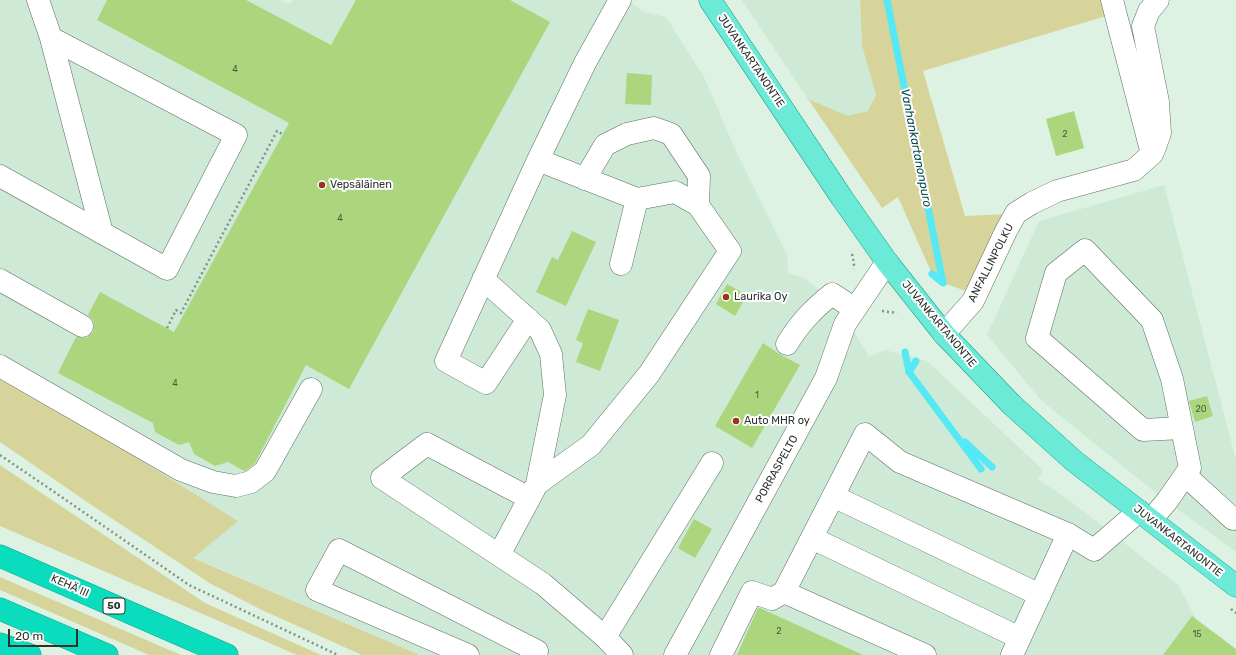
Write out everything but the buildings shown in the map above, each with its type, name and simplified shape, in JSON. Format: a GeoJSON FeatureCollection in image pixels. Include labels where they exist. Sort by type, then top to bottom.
{"type":"FeatureCollection","features":[{"type":"Feature","properties":{"kind":"highway","name":"KEHÄ III"},"geometry":{"type":"LineString","coordinates":[[0,556],[227,655]]}},
{"type":"Feature","properties":{"kind":"highway"},"geometry":{"type":"LineString","coordinates":[[0,609],[107,655]]}},
{"type":"Feature","properties":{"kind":"highway"},"geometry":{"type":"LineString","coordinates":[[0,644],[30,655]]}},
{"type":"Feature","properties":{"kind":"main road","name":"JUVANKARTANONTIE"},"geometry":{"type":"LineString","coordinates":[[710,0],[886,262],[944,334],[1012,405],[1074,461],[1236,586]]}},
{"type":"Feature","properties":{"kind":"street"},"geometry":{"type":"LineString","coordinates":[[38,0],[51,38],[102,233]]}},
{"type":"Feature","properties":{"kind":"street"},"geometry":{"type":"LineString","coordinates":[[528,319],[486,383],[446,361],[538,160],[585,63],[620,0]]}},
{"type":"Feature","properties":{"kind":"street"},"geometry":{"type":"LineString","coordinates":[[1112,0],[1152,154]]}},
{"type":"Feature","properties":{"kind":"street","name":"ANFALLINPOLKU"},"geometry":{"type":"LineString","coordinates":[[944,334],[973,301],[1016,213],[1032,203],[1057,191],[1134,170],[1152,154],[1160,133],[1158,102],[1143,26],[1148,11],[1158,0]]}},
{"type":"Feature","properties":{"kind":"street"},"geometry":{"type":"LineString","coordinates":[[0,176],[167,269],[236,135],[51,38]]}},
{"type":"Feature","properties":{"kind":"street"},"geometry":{"type":"LineString","coordinates":[[585,179],[605,145],[627,134],[654,128],[671,134],[699,176],[698,205]]}},
{"type":"Feature","properties":{"kind":"street"},"geometry":{"type":"LineString","coordinates":[[533,491],[591,445],[649,374],[730,251],[698,205],[675,192],[636,199],[538,160]]}},
{"type":"Feature","properties":{"kind":"street"},"geometry":{"type":"LineString","coordinates":[[621,264],[636,199]]}},
{"type":"Feature","properties":{"kind":"street"},"geometry":{"type":"LineString","coordinates":[[721,655],[752,592],[772,599],[784,592],[865,434],[900,462],[1068,534],[1094,550],[1168,501],[1190,468],[1182,428],[1172,379],[1152,320],[1085,250],[1056,273],[1037,338],[1143,430],[1182,428]]}},
{"type":"Feature","properties":{"kind":"street","name":"PORRASPELTO"},"geometry":{"type":"LineString","coordinates":[[675,655],[826,378],[845,324],[886,262]]}},
{"type":"Feature","properties":{"kind":"street"},"geometry":{"type":"LineString","coordinates":[[483,279],[540,330],[551,354],[555,395],[533,491],[499,555]]}},
{"type":"Feature","properties":{"kind":"street"},"geometry":{"type":"LineString","coordinates":[[0,280],[82,326]]}},
{"type":"Feature","properties":{"kind":"street"},"geometry":{"type":"LineString","coordinates":[[787,344],[795,331],[813,309],[832,294],[855,309]]}},
{"type":"Feature","properties":{"kind":"street"},"geometry":{"type":"LineString","coordinates":[[0,366],[181,470],[213,482],[236,486],[251,482],[265,471],[311,388]]}},
{"type":"Feature","properties":{"kind":"street"},"geometry":{"type":"LineString","coordinates":[[533,491],[427,444],[382,478],[543,584],[605,637],[622,655]]}},
{"type":"Feature","properties":{"kind":"street"},"geometry":{"type":"LineString","coordinates":[[605,637],[712,463]]}},
{"type":"Feature","properties":{"kind":"street"},"geometry":{"type":"LineString","coordinates":[[1185,476],[1233,519]]}},
{"type":"Feature","properties":{"kind":"street"},"geometry":{"type":"LineString","coordinates":[[833,496],[1040,595]]}},
{"type":"Feature","properties":{"kind":"street"},"geometry":{"type":"LineString","coordinates":[[812,538],[1016,646],[1068,534]]}},
{"type":"Feature","properties":{"kind":"street"},"geometry":{"type":"LineString","coordinates":[[468,655],[317,590],[339,550],[537,651],[535,655]]}},
{"type":"Feature","properties":{"kind":"street"},"geometry":{"type":"LineString","coordinates":[[784,592],[925,655]]}},
{"type":"Feature","properties":{"kind":"path"},"geometry":{"type":"LineString","coordinates":[[167,328],[176,310],[181,313],[277,131],[282,134]]}},
{"type":"Feature","properties":{"kind":"path"},"geometry":{"type":"LineString","coordinates":[[0,456],[50,488],[189,584],[338,655]]}},
{"type":"Feature","properties":{"kind":"shaded area"},"geometry":{"type":"Polygon","coordinates":[[[0,0],[280,0],[288,4],[293,0],[628,0],[644,12],[666,17],[704,77],[735,149],[787,255],[788,273],[804,278],[819,290],[831,306],[840,308],[869,357],[885,350],[927,361],[1043,470],[1038,479],[1073,503],[1178,585],[1196,619],[1236,655],[420,655],[192,557],[238,521],[0,372],[0,0]]]}},
{"type":"Feature","properties":{"kind":"shaded area"},"geometry":{"type":"Polygon","coordinates":[[[742,0],[860,0],[862,46],[876,95],[868,111],[848,117],[808,99],[742,0]]]}},
{"type":"Feature","properties":{"kind":"shaded area"},"geometry":{"type":"Polygon","coordinates":[[[860,0],[1122,0],[1116,13],[923,71],[965,216],[1007,214],[969,292],[943,283],[932,274],[898,197],[882,208],[808,99],[848,116],[868,111],[876,95],[862,46],[860,0]]]}},
{"type":"Feature","properties":{"kind":"shaded area"},"geometry":{"type":"Polygon","coordinates":[[[1164,185],[1236,460],[1236,552],[1157,494],[1041,400],[987,335],[1039,221],[1164,185]]]}},
{"type":"Feature","properties":{"kind":"shaded area"},"geometry":{"type":"Polygon","coordinates":[[[0,372],[238,521],[193,558],[420,655],[362,655],[264,611],[211,584],[90,504],[0,442],[0,372]]]}},
{"type":"Feature","properties":{"kind":"shaded area"},"geometry":{"type":"Polygon","coordinates":[[[0,465],[205,603],[321,655],[297,655],[0,526],[0,465]]]}},
{"type":"Feature","properties":{"kind":"shaded area"},"geometry":{"type":"Polygon","coordinates":[[[0,577],[182,655],[149,655],[0,590],[0,577]]]}},
{"type":"Feature","properties":{"kind":"waterway","name":"Vanhankartanonpuro"},"geometry":{"type":"LineString","coordinates":[[887,0],[943,283],[932,274]]}},
{"type":"Feature","properties":{"kind":"waterway","name":"Vanhankartanonpuro"},"geometry":{"type":"LineString","coordinates":[[905,352],[909,372],[981,469]]}},
{"type":"Feature","properties":{"kind":"waterway","name":"Vanhankartanonpuro"},"geometry":{"type":"LineString","coordinates":[[909,372],[916,361]]}},
{"type":"Feature","properties":{"kind":"waterway","name":"Vanhankartanonpuro"},"geometry":{"type":"LineString","coordinates":[[965,442],[992,467]]}},
{"type":"Feature","properties":{"kind":"place","name":"Vepsäläinen"},"geometry":{"type":"Point","coordinates":[322,185]}},
{"type":"Feature","properties":{"kind":"place","name":"Laurika Oy"},"geometry":{"type":"Point","coordinates":[726,297]}},
{"type":"Feature","properties":{"kind":"place","name":"Auto MHR oy"},"geometry":{"type":"Point","coordinates":[736,421]}}]}
